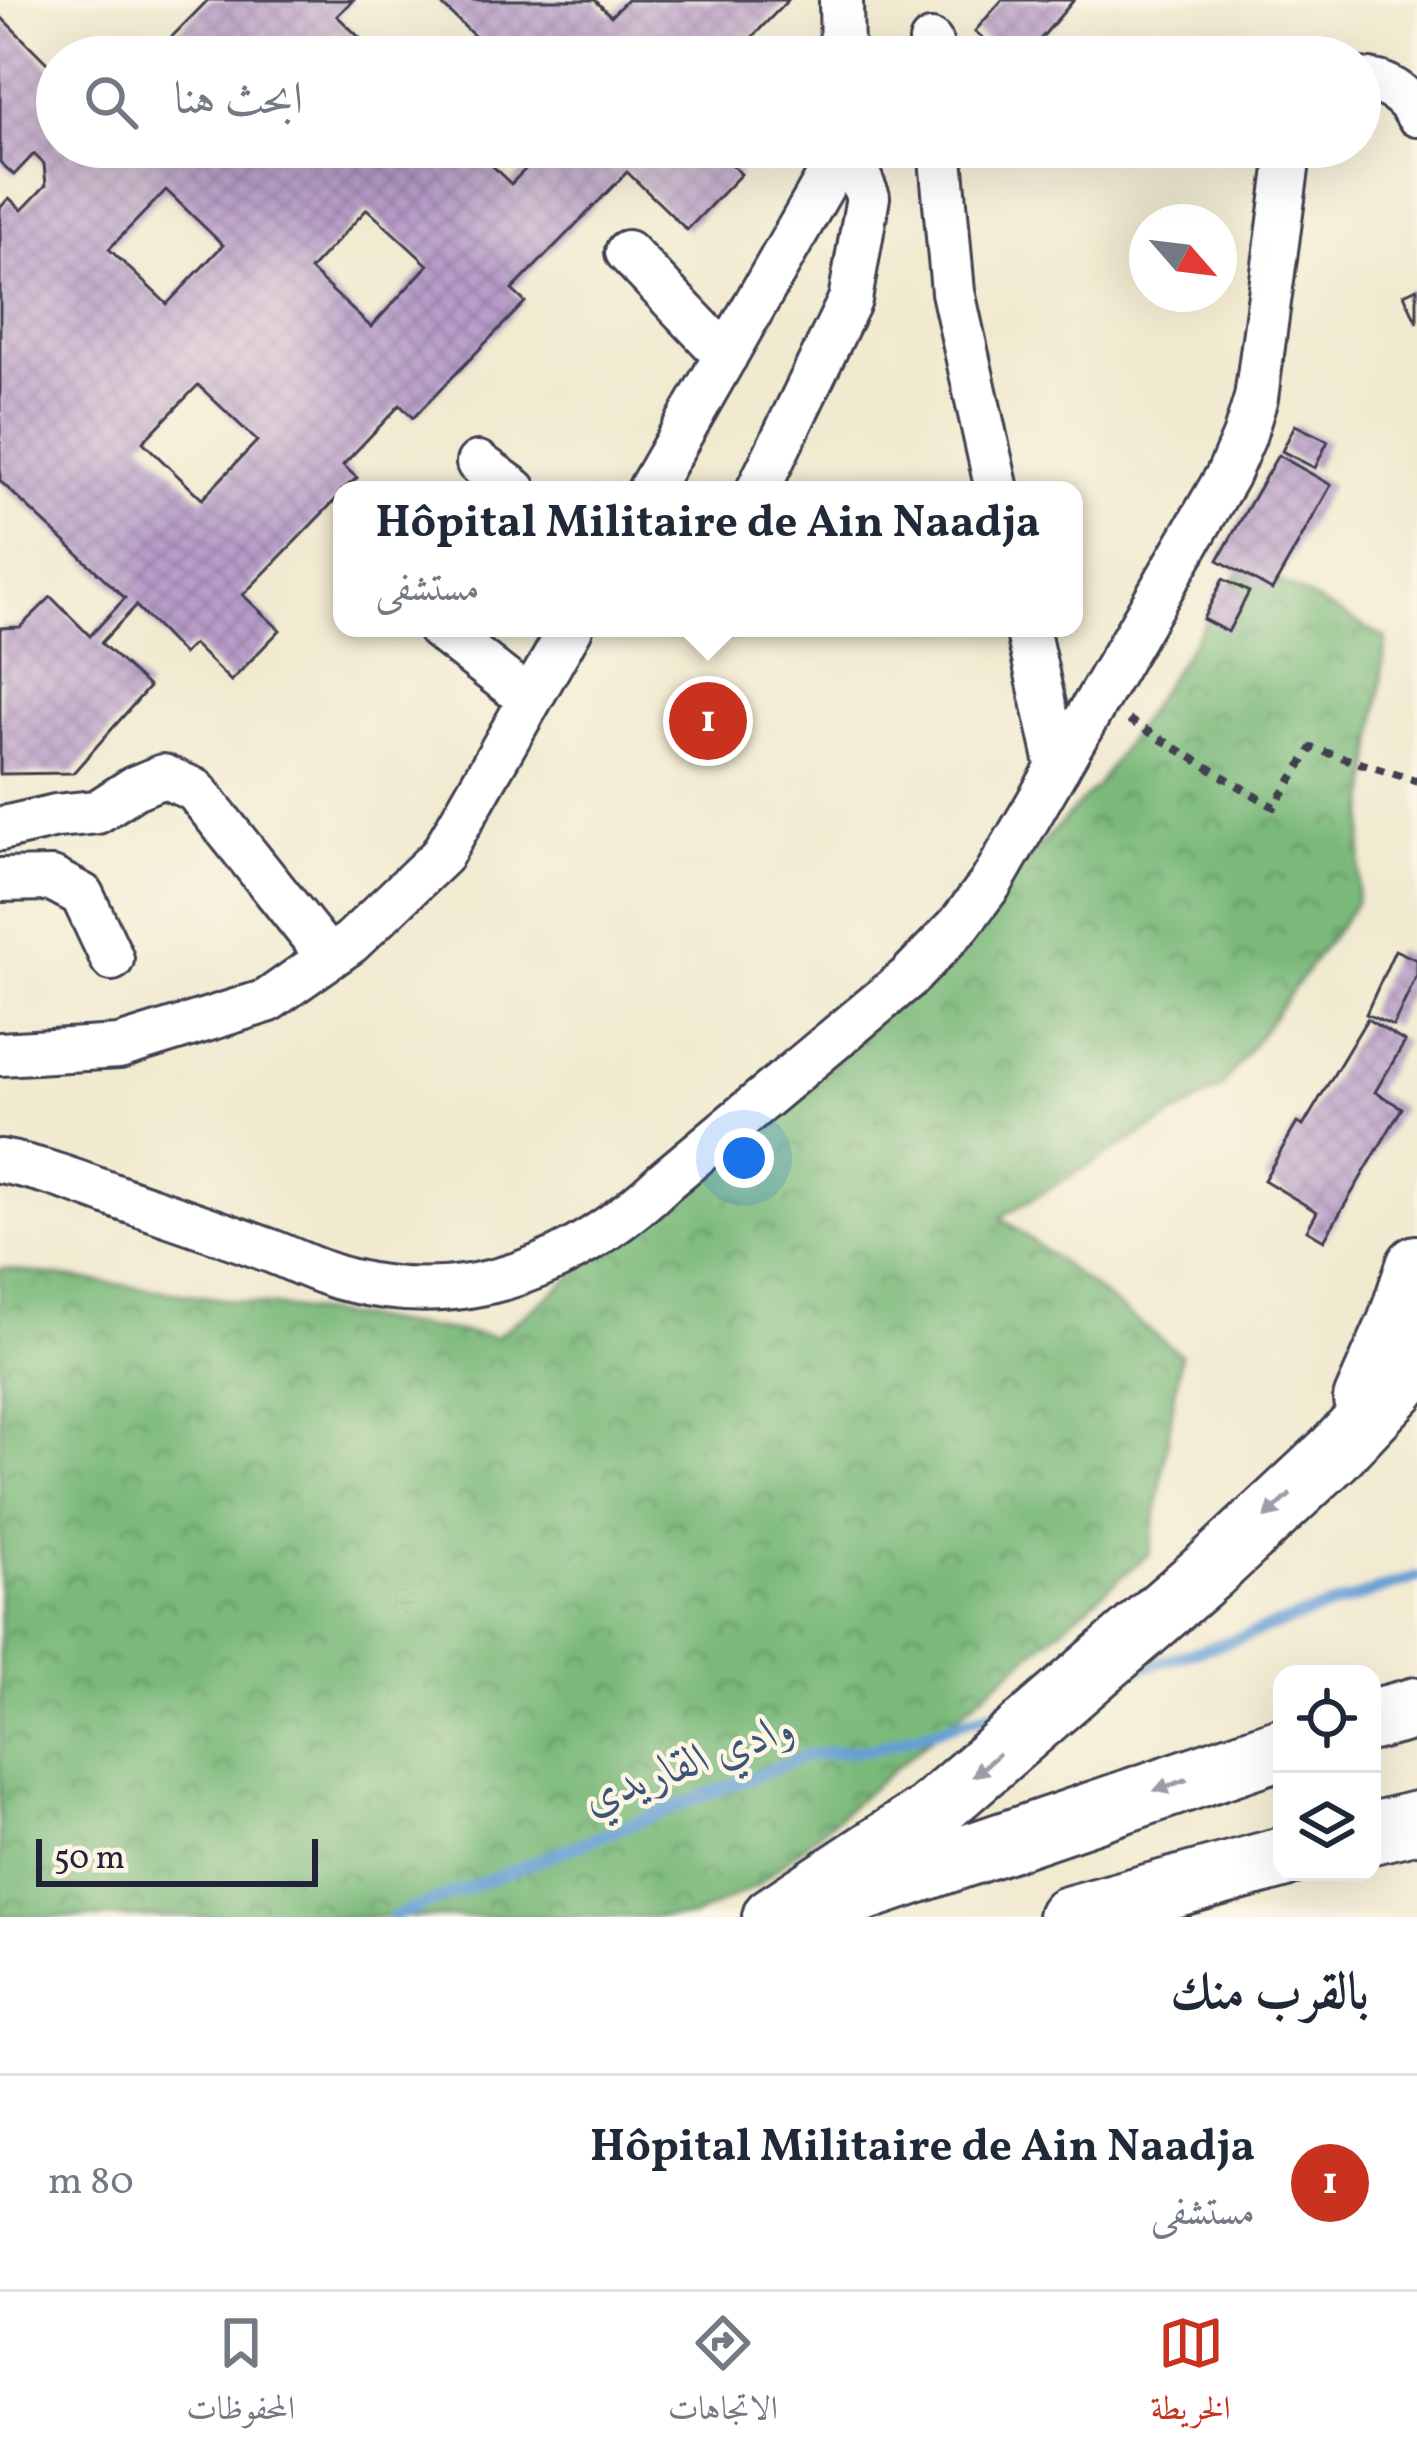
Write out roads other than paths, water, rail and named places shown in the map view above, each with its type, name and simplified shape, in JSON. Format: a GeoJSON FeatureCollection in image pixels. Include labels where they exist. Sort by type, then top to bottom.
{"type":"FeatureCollection","features":[{"type":"Feature","properties":{"kind":"highway"},"geometry":{"type":"LineString","coordinates":[[1334,1454],[1379,1368],[1417,1266]]}},
{"type":"Feature","properties":{"kind":"highway"},"geometry":{"type":"LineString","coordinates":[[772,1917],[929,1814],[1210,1570],[1334,1454],[1417,1361]]}},
{"type":"Feature","properties":{"kind":"highway"},"geometry":{"type":"LineString","coordinates":[[1381,1718],[1417,1708]]}},
{"type":"Feature","properties":{"kind":"highway"},"geometry":{"type":"LineString","coordinates":[[784,1917],[1273,1751]]}},
{"type":"Feature","properties":{"kind":"highway"},"geometry":{"type":"LineString","coordinates":[[1381,1831],[1417,1822]]}},
{"type":"Feature","properties":{"kind":"highway"},"geometry":{"type":"LineString","coordinates":[[1068,1917],[1273,1860]]}},
{"type":"Feature","properties":{"kind":"lane"},"geometry":{"type":"LineString","coordinates":[[842,0],[842,36]]}},
{"type":"Feature","properties":{"kind":"lane"},"geometry":{"type":"LineString","coordinates":[[1381,85],[1399,93],[1417,116]]}},
{"type":"Feature","properties":{"kind":"lane"},"geometry":{"type":"LineString","coordinates":[[655,481],[830,168]]}},
{"type":"Feature","properties":{"kind":"lane"},"geometry":{"type":"LineString","coordinates":[[762,481],[850,300],[868,197],[856,168]]}},
{"type":"Feature","properties":{"kind":"lane"},"geometry":{"type":"LineString","coordinates":[[942,168],[953,292],[995,481]]}},
{"type":"Feature","properties":{"kind":"lane"},"geometry":{"type":"LineString","coordinates":[[0,1161],[64,1178],[311,1269],[388,1288],[447,1288],[505,1279],[576,1251],[624,1219],[909,977],[991,883],[1227,476],[1244,437],[1263,358],[1287,168]]}},
{"type":"Feature","properties":{"kind":"lane"},"geometry":{"type":"LineString","coordinates":[[627,252],[726,356]]}},
{"type":"Feature","properties":{"kind":"lane"},"geometry":{"type":"LineString","coordinates":[[478,463],[503,481]]}},
{"type":"Feature","properties":{"kind":"lane"},"geometry":{"type":"LineString","coordinates":[[449,637],[530,700]]}},
{"type":"Feature","properties":{"kind":"lane"},"geometry":{"type":"LineString","coordinates":[[0,1054],[119,1047],[267,1001],[351,942],[441,856],[566,637]]}},
{"type":"Feature","properties":{"kind":"lane"},"geometry":{"type":"LineString","coordinates":[[1030,637],[1058,768]]}},
{"type":"Feature","properties":{"kind":"lane"},"geometry":{"type":"LineString","coordinates":[[0,830],[97,812],[163,776],[195,790],[329,958]]}},
{"type":"Feature","properties":{"kind":"lane"},"geometry":{"type":"LineString","coordinates":[[0,880],[52,879],[82,895],[112,959]]}},
{"type":"Feature","properties":{"kind":"waterway","name":"وادي القاريدي"},"geometry":{"type":"LineString","coordinates":[[1133,1670],[1417,1577]]}},
{"type":"Feature","properties":{"kind":"waterway","name":"وادي القاريدي"},"geometry":{"type":"LineString","coordinates":[[393,1917],[808,1755],[871,1749],[1018,1705]]}},
{"type":"Feature","properties":{"kind":"place","name":"Hôpital Militaire de Ain Naadja"},"geometry":{"type":"Point","coordinates":[708,721]}}]}
